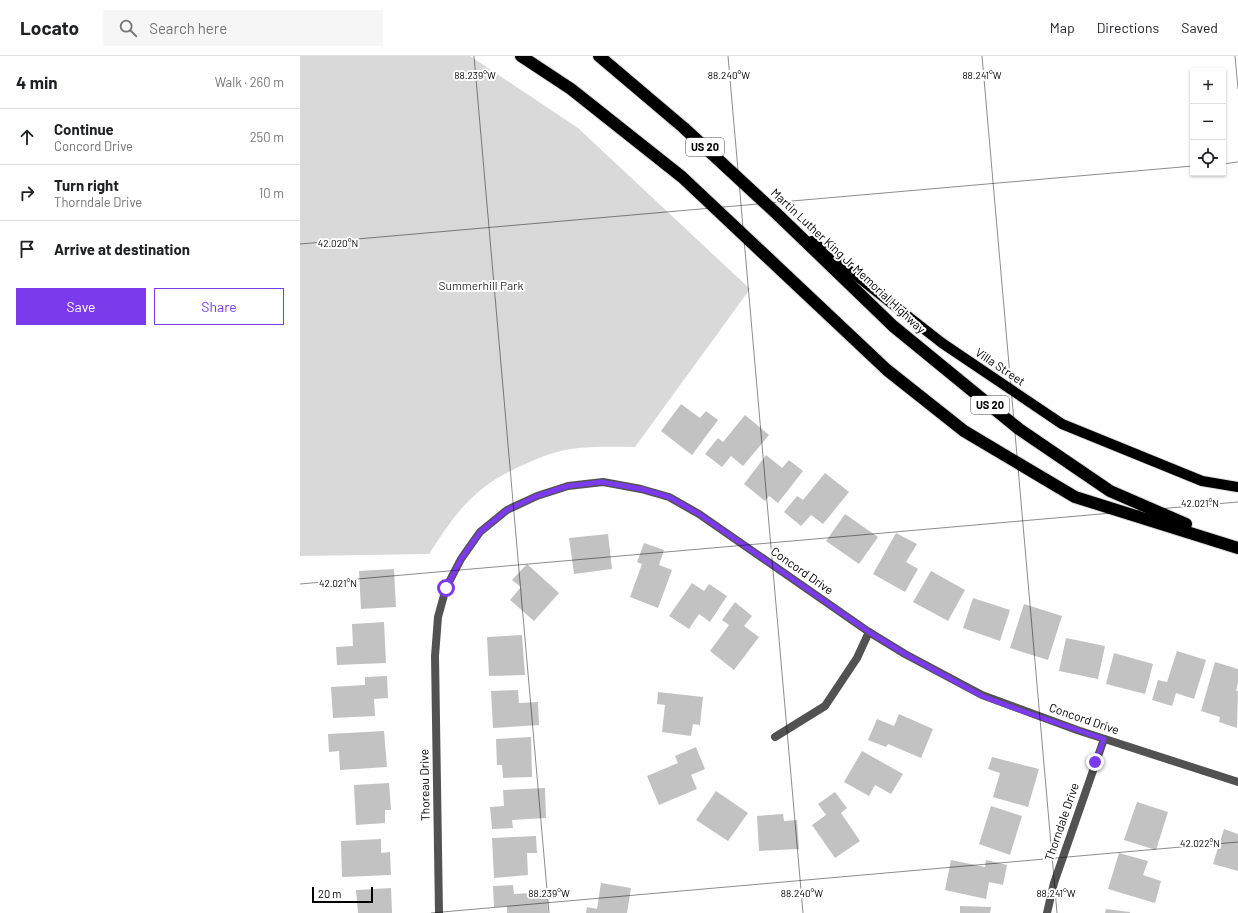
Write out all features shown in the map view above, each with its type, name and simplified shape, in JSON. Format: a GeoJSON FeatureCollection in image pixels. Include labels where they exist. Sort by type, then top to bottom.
{"type":"FeatureCollection","features":[{"type":"Feature","properties":{"kind":"highway"},"geometry":{"type":"LineString","coordinates":[[521,56],[571,89],[682,177],[887,370],[964,431],[1075,497],[1238,548]]}},
{"type":"Feature","properties":{"kind":"highway","name":"Martin Luther King Jr Memorial Highway"},"geometry":{"type":"LineString","coordinates":[[599,56],[684,128],[777,214],[893,326],[1019,429],[1110,491],[1238,548]]}},
{"type":"Feature","properties":{"kind":"main road","name":"Villa Street"},"geometry":{"type":"LineString","coordinates":[[777,214],[942,343],[1062,424],[1202,481],[1238,487]]}},
{"type":"Feature","properties":{"kind":"street","name":"Concord Drive"},"geometry":{"type":"LineString","coordinates":[[435,656],[438,617],[446,588],[461,559],[480,532],[507,510],[537,496],[568,486],[602,482],[641,489],[669,497],[699,514],[869,632],[905,654],[982,696],[1104,739],[1238,782]]}},
{"type":"Feature","properties":{"kind":"street"},"geometry":{"type":"LineString","coordinates":[[775,737],[825,706],[856,658],[869,632]]}},
{"type":"Feature","properties":{"kind":"street","name":"Thoreau Drive"},"geometry":{"type":"LineString","coordinates":[[435,656],[439,913]]}},
{"type":"Feature","properties":{"kind":"street","name":"Thorndale Drive"},"geometry":{"type":"LineString","coordinates":[[1047,913],[1054,883],[1104,739]]}},
{"type":"Feature","properties":{"kind":"green space","name":"Summerhill Park"},"geometry":{"type":"Polygon","coordinates":[[[300,56],[470,56],[578,128],[750,289],[635,447],[579,448],[555,452],[511,470],[488,485],[467,503],[429,554],[300,556],[300,56]]]}},
{"type":"Feature","properties":{"kind":"building"},"geometry":{"type":"Polygon","coordinates":[[[681,404],[700,418],[706,411],[718,420],[692,455],[661,431],[681,404]]]}},
{"type":"Feature","properties":{"kind":"building"},"geometry":{"type":"Polygon","coordinates":[[[745,415],[769,435],[743,466],[731,456],[722,467],[705,454],[718,438],[723,442],[745,415]]]}},
{"type":"Feature","properties":{"kind":"building"},"geometry":{"type":"Polygon","coordinates":[[[766,455],[782,468],[789,460],[803,471],[778,503],[769,496],[765,501],[744,484],[766,455]]]}},
{"type":"Feature","properties":{"kind":"building"},"geometry":{"type":"Polygon","coordinates":[[[825,473],[849,492],[823,524],[811,515],[801,526],[784,512],[797,496],[803,500],[825,473]]]}},
{"type":"Feature","properties":{"kind":"building"},"geometry":{"type":"Polygon","coordinates":[[[845,514],[878,537],[859,564],[826,541],[845,514]]]}},
{"type":"Feature","properties":{"kind":"building"},"geometry":{"type":"Polygon","coordinates":[[[896,533],[917,544],[906,562],[918,569],[905,592],[873,574],[896,533]]]}},
{"type":"Feature","properties":{"kind":"building"},"geometry":{"type":"Polygon","coordinates":[[[608,534],[612,569],[574,574],[569,538],[608,534]]]}},
{"type":"Feature","properties":{"kind":"building"},"geometry":{"type":"Polygon","coordinates":[[[644,543],[664,550],[659,565],[672,570],[658,608],[630,597],[642,564],[637,562],[644,543]]]}},
{"type":"Feature","properties":{"kind":"building"},"geometry":{"type":"Polygon","coordinates":[[[527,564],[559,593],[534,621],[510,600],[521,587],[512,580],[527,564]]]}},
{"type":"Feature","properties":{"kind":"building"},"geometry":{"type":"Polygon","coordinates":[[[394,569],[396,607],[361,609],[359,571],[394,569]]]}},
{"type":"Feature","properties":{"kind":"building"},"geometry":{"type":"Polygon","coordinates":[[[931,571],[965,590],[948,621],[913,602],[931,571]]]}},
{"type":"Feature","properties":{"kind":"building"},"geometry":{"type":"Polygon","coordinates":[[[692,583],[704,591],[709,584],[727,596],[710,622],[699,614],[689,629],[669,616],[692,583]]]}},
{"type":"Feature","properties":{"kind":"building"},"geometry":{"type":"Polygon","coordinates":[[[973,598],[1010,610],[1000,641],[963,628],[973,598]]]}},
{"type":"Feature","properties":{"kind":"building"},"geometry":{"type":"Polygon","coordinates":[[[735,602],[752,616],[744,626],[759,637],[734,670],[710,651],[729,625],[722,620],[735,602]]]}},
{"type":"Feature","properties":{"kind":"building"},"geometry":{"type":"Polygon","coordinates":[[[1024,604],[1062,616],[1048,660],[1010,648],[1024,604]]]}},
{"type":"Feature","properties":{"kind":"building"},"geometry":{"type":"Polygon","coordinates":[[[384,622],[386,663],[337,665],[336,647],[353,646],[352,624],[384,622]]]}},
{"type":"Feature","properties":{"kind":"building"},"geometry":{"type":"Polygon","coordinates":[[[522,635],[525,675],[489,676],[487,637],[522,635]]]}},
{"type":"Feature","properties":{"kind":"building"},"geometry":{"type":"Polygon","coordinates":[[[1066,638],[1105,646],[1098,679],[1059,671],[1066,638]]]}},
{"type":"Feature","properties":{"kind":"building"},"geometry":{"type":"Polygon","coordinates":[[[1177,651],[1206,660],[1194,699],[1176,693],[1172,706],[1152,700],[1158,680],[1167,682],[1177,651]]]}},
{"type":"Feature","properties":{"kind":"building"},"geometry":{"type":"Polygon","coordinates":[[[1114,653],[1153,664],[1145,694],[1106,684],[1114,653]]]}},
{"type":"Feature","properties":{"kind":"building"},"geometry":{"type":"Polygon","coordinates":[[[1215,662],[1238,669],[1238,683],[1236,691],[1238,691],[1237,728],[1219,722],[1220,717],[1201,711],[1215,662]]]}},
{"type":"Feature","properties":{"kind":"building"},"geometry":{"type":"Polygon","coordinates":[[[387,676],[388,698],[374,699],[375,716],[333,718],[331,687],[365,685],[365,677],[387,676]]]}},
{"type":"Feature","properties":{"kind":"building"},"geometry":{"type":"Polygon","coordinates":[[[518,690],[519,703],[538,702],[539,725],[493,728],[491,691],[518,690]]]}},
{"type":"Feature","properties":{"kind":"building"},"geometry":{"type":"Polygon","coordinates":[[[658,692],[703,697],[700,725],[693,724],[691,736],[662,732],[665,705],[657,704],[658,692]]]}},
{"type":"Feature","properties":{"kind":"building"},"geometry":{"type":"Polygon","coordinates":[[[899,714],[933,729],[921,758],[888,744],[886,747],[868,740],[877,719],[894,726],[899,714]]]}},
{"type":"Feature","properties":{"kind":"building"},"geometry":{"type":"Polygon","coordinates":[[[384,731],[387,767],[340,770],[339,751],[329,752],[328,734],[384,731]]]}},
{"type":"Feature","properties":{"kind":"building"},"geometry":{"type":"Polygon","coordinates":[[[531,737],[532,777],[503,778],[502,765],[497,765],[496,739],[531,737]]]}},
{"type":"Feature","properties":{"kind":"building"},"geometry":{"type":"Polygon","coordinates":[[[696,747],[705,769],[691,775],[697,789],[659,805],[647,776],[678,763],[675,756],[696,747]]]}},
{"type":"Feature","properties":{"kind":"building"},"geometry":{"type":"Polygon","coordinates":[[[862,751],[903,774],[891,794],[875,785],[869,796],[844,782],[862,751]]]}},
{"type":"Feature","properties":{"kind":"building"},"geometry":{"type":"Polygon","coordinates":[[[992,757],[1039,769],[1028,807],[993,797],[1000,773],[988,769],[992,757]]]}},
{"type":"Feature","properties":{"kind":"building"},"geometry":{"type":"Polygon","coordinates":[[[389,783],[391,810],[385,810],[385,823],[356,825],[354,785],[389,783]]]}},
{"type":"Feature","properties":{"kind":"building"},"geometry":{"type":"Polygon","coordinates":[[[545,788],[546,818],[512,820],[513,828],[492,829],[490,807],[504,806],[503,790],[545,788]]]}},
{"type":"Feature","properties":{"kind":"building"},"geometry":{"type":"Polygon","coordinates":[[[716,791],[748,813],[728,841],[696,820],[716,791]]]}},
{"type":"Feature","properties":{"kind":"building"},"geometry":{"type":"Polygon","coordinates":[[[835,792],[847,808],[841,813],[860,841],[835,858],[812,825],[826,815],[818,804],[835,792]]]}},
{"type":"Feature","properties":{"kind":"building"},"geometry":{"type":"Polygon","coordinates":[[[1137,802],[1168,812],[1156,850],[1124,840],[1137,802]]]}},
{"type":"Feature","properties":{"kind":"building"},"geometry":{"type":"Polygon","coordinates":[[[991,806],[1022,816],[1010,855],[979,844],[991,806]]]}},
{"type":"Feature","properties":{"kind":"building"},"geometry":{"type":"Polygon","coordinates":[[[783,814],[784,821],[797,820],[799,849],[759,851],[757,816],[783,814]]]}},
{"type":"Feature","properties":{"kind":"building"},"geometry":{"type":"Polygon","coordinates":[[[1224,829],[1238,834],[1238,871],[1213,864],[1224,829]]]}},
{"type":"Feature","properties":{"kind":"building"},"geometry":{"type":"Polygon","coordinates":[[[536,836],[537,853],[527,853],[528,875],[494,878],[492,838],[536,836]]]}},
{"type":"Feature","properties":{"kind":"building"},"geometry":{"type":"Polygon","coordinates":[[[381,839],[381,853],[390,852],[391,875],[342,877],[341,841],[381,839]]]}},
{"type":"Feature","properties":{"kind":"building"},"geometry":{"type":"Polygon","coordinates":[[[1119,853],[1148,861],[1143,875],[1161,881],[1155,903],[1108,889],[1119,853]]]}},
{"type":"Feature","properties":{"kind":"building"},"geometry":{"type":"Polygon","coordinates":[[[951,860],[985,867],[986,860],[1007,865],[1003,885],[989,882],[986,899],[945,890],[951,860]]]}},
{"type":"Feature","properties":{"kind":"building"},"geometry":{"type":"Polygon","coordinates":[[[601,883],[631,888],[627,913],[586,913],[587,907],[597,909],[601,883]]]}},
{"type":"Feature","properties":{"kind":"building"},"geometry":{"type":"Polygon","coordinates":[[[513,885],[514,894],[547,892],[548,913],[507,913],[507,906],[494,907],[493,886],[513,885]]]}},
{"type":"Feature","properties":{"kind":"building"},"geometry":{"type":"Polygon","coordinates":[[[391,888],[392,913],[358,913],[356,890],[391,888]]]}},
{"type":"Feature","properties":{"kind":"building"},"geometry":{"type":"Polygon","coordinates":[[[960,906],[991,907],[990,913],[960,913],[960,906]]]}},
{"type":"Feature","properties":{"kind":"building"},"geometry":{"type":"Polygon","coordinates":[[[1106,909],[1130,912],[1130,913],[1105,913],[1106,909]]]}},
{"type":"Feature","properties":{"kind":"route"},"geometry":{"type":"LineString","coordinates":[[446,588],[461,559],[480,532],[507,510],[537,496],[568,486],[602,482],[641,489],[669,497],[699,514],[869,632],[905,654],[982,696],[1104,739],[1095,762]]}}]}
